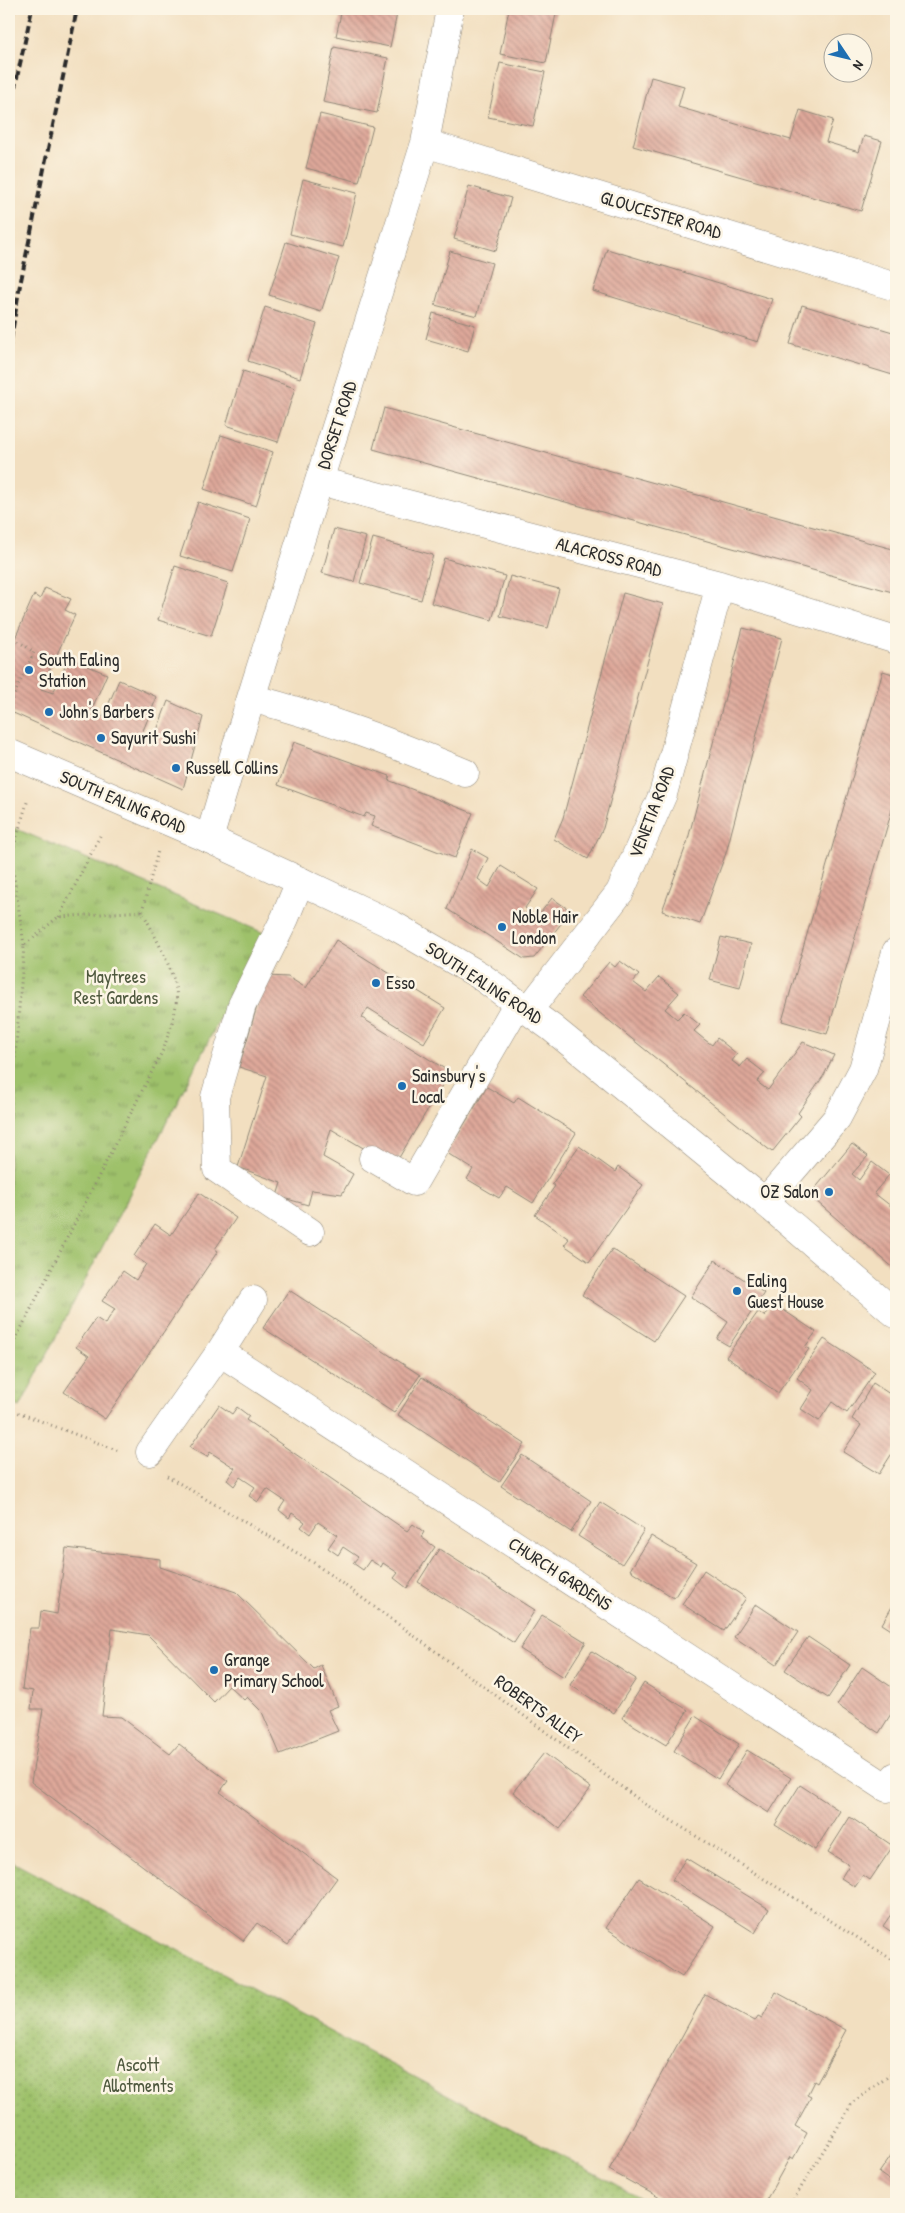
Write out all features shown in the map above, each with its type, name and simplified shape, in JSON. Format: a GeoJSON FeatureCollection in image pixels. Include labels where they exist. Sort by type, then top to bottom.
{"type":"FeatureCollection","features":[{"type":"Feature","properties":{"kind":"street","name":"DORSET ROAD"},"geometry":{"type":"LineString","coordinates":[[209,838],[425,143],[450,9]]}},
{"type":"Feature","properties":{"kind":"street","name":"GLOUCESTER ROAD"},"geometry":{"type":"LineString","coordinates":[[425,143],[896,287]]}},
{"type":"Feature","properties":{"kind":"street","name":"ALACROSS ROAD"},"geometry":{"type":"LineString","coordinates":[[319,482],[720,585],[896,640]]}},
{"type":"Feature","properties":{"kind":"street","name":"VENETIA ROAD"},"geometry":{"type":"LineString","coordinates":[[373,1158],[414,1182],[523,1007],[620,892],[663,794],[720,585]]}},
{"type":"Feature","properties":{"kind":"street"},"geometry":{"type":"LineString","coordinates":[[251,698],[297,710],[393,743],[465,773]]}},
{"type":"Feature","properties":{"kind":"street","name":"SOUTH EALING ROAD"},"geometry":{"type":"LineString","coordinates":[[9,753],[209,838],[393,925],[479,975],[523,1007],[765,1202],[896,1314]]}},
{"type":"Feature","properties":{"kind":"street"},"geometry":{"type":"LineString","coordinates":[[300,881],[285,918],[242,1004],[215,1097],[215,1136],[217,1169],[310,1232]]}},
{"type":"Feature","properties":{"kind":"street"},"geometry":{"type":"LineString","coordinates":[[765,1202],[836,1118],[863,1070],[896,952]]}},
{"type":"Feature","properties":{"kind":"street"},"geometry":{"type":"LineString","coordinates":[[150,1452],[220,1352],[253,1300]]}},
{"type":"Feature","properties":{"kind":"street","name":"CHURCH GARDENS"},"geometry":{"type":"LineString","coordinates":[[220,1352],[887,1788],[896,1776]]}},
{"type":"Feature","properties":{"kind":"path"},"geometry":{"type":"LineString","coordinates":[[9,637],[34,652],[9,706]]}},
{"type":"Feature","properties":{"kind":"path"},"geometry":{"type":"LineString","coordinates":[[9,1133],[24,946],[10,856],[28,799]]}},
{"type":"Feature","properties":{"kind":"path"},"geometry":{"type":"LineString","coordinates":[[9,1352],[167,1038],[172,1020],[176,990],[157,940],[142,911],[167,821]]}},
{"type":"Feature","properties":{"kind":"path"},"geometry":{"type":"LineString","coordinates":[[24,946],[58,917],[101,834]]}},
{"type":"Feature","properties":{"kind":"path"},"geometry":{"type":"LineString","coordinates":[[58,917],[142,911]]}},
{"type":"Feature","properties":{"kind":"path"},"geometry":{"type":"LineString","coordinates":[[9,1409],[110,1447]]}},
{"type":"Feature","properties":{"kind":"path","name":"ROBERTS ALLEY"},"geometry":{"type":"LineString","coordinates":[[166,1476],[314,1563],[645,1804],[896,1962]]}},
{"type":"Feature","properties":{"kind":"path"},"geometry":{"type":"LineString","coordinates":[[791,2204],[853,2102],[896,2071]]}},
{"type":"Feature","properties":{"kind":"green space","name":"Maytrees Rest Gardens"},"geometry":{"type":"Polygon","coordinates":[[[9,826],[264,933],[20,1407],[9,1402],[9,826]]]}},
{"type":"Feature","properties":{"kind":"green space","name":"Ascott Allotments"},"geometry":{"type":"Polygon","coordinates":[[[9,1860],[652,2204],[9,2204],[9,1860]]]}},
{"type":"Feature","properties":{"kind":"building"},"geometry":{"type":"Polygon","coordinates":[[[342,9],[398,9],[390,47],[336,36],[342,9]]]}},
{"type":"Feature","properties":{"kind":"building"},"geometry":{"type":"Polygon","coordinates":[[[509,9],[557,9],[546,63],[500,54],[509,9]]]}},
{"type":"Feature","properties":{"kind":"building"},"geometry":{"type":"Polygon","coordinates":[[[334,47],[388,58],[377,113],[323,102],[334,47]]]}},
{"type":"Feature","properties":{"kind":"building"},"geometry":{"type":"Polygon","coordinates":[[[500,63],[545,72],[533,126],[488,117],[500,63]]]}},
{"type":"Feature","properties":{"kind":"building"},"geometry":{"type":"Polygon","coordinates":[[[651,77],[684,86],[678,107],[791,140],[800,110],[833,120],[826,142],[859,152],[864,136],[882,141],[861,211],[633,146],[651,77]]]}},
{"type":"Feature","properties":{"kind":"building"},"geometry":{"type":"Polygon","coordinates":[[[320,114],[373,127],[359,182],[306,168],[320,114]]]}},
{"type":"Feature","properties":{"kind":"building"},"geometry":{"type":"Polygon","coordinates":[[[303,179],[357,193],[343,247],[290,234],[303,179]]]}},
{"type":"Feature","properties":{"kind":"building"},"geometry":{"type":"Polygon","coordinates":[[[469,186],[511,198],[496,251],[454,239],[469,186]]]}},
{"type":"Feature","properties":{"kind":"building"},"geometry":{"type":"Polygon","coordinates":[[[286,242],[339,258],[321,312],[269,295],[286,242]]]}},
{"type":"Feature","properties":{"kind":"building"},"geometry":{"type":"Polygon","coordinates":[[[607,249],[772,299],[758,342],[593,291],[607,249]]]}},
{"type":"Feature","properties":{"kind":"building"},"geometry":{"type":"Polygon","coordinates":[[[450,251],[492,263],[477,316],[435,305],[450,251]]]}},
{"type":"Feature","properties":{"kind":"building"},"geometry":{"type":"Polygon","coordinates":[[[802,305],[896,333],[896,376],[790,344],[802,305]]]}},
{"type":"Feature","properties":{"kind":"building"},"geometry":{"type":"Polygon","coordinates":[[[265,307],[317,324],[300,378],[248,361],[265,307]]]}},
{"type":"Feature","properties":{"kind":"building"},"geometry":{"type":"Polygon","coordinates":[[[433,313],[475,325],[468,351],[426,339],[433,313]]]}},
{"type":"Feature","properties":{"kind":"building"},"geometry":{"type":"Polygon","coordinates":[[[243,371],[295,388],[278,442],[226,425],[243,371]]]}},
{"type":"Feature","properties":{"kind":"building"},"geometry":{"type":"Polygon","coordinates":[[[384,408],[896,550],[896,593],[373,449],[384,408]]]}},
{"type":"Feature","properties":{"kind":"building"},"geometry":{"type":"Polygon","coordinates":[[[221,435],[273,452],[256,506],[204,489],[221,435]]]}},
{"type":"Feature","properties":{"kind":"building"},"geometry":{"type":"Polygon","coordinates":[[[198,502],[250,519],[233,572],[180,556],[198,502]]]}},
{"type":"Feature","properties":{"kind":"building"},"geometry":{"type":"Polygon","coordinates":[[[334,529],[366,537],[354,582],[322,573],[334,529]]]}},
{"type":"Feature","properties":{"kind":"building"},"geometry":{"type":"Polygon","coordinates":[[[373,538],[433,555],[421,600],[360,583],[373,538]]]}},
{"type":"Feature","properties":{"kind":"building"},"geometry":{"type":"Polygon","coordinates":[[[444,558],[505,576],[492,620],[431,603],[444,558]]]}},
{"type":"Feature","properties":{"kind":"building"},"geometry":{"type":"Polygon","coordinates":[[[175,566],[228,583],[211,636],[158,620],[175,566]]]}},
{"type":"Feature","properties":{"kind":"building"},"geometry":{"type":"Polygon","coordinates":[[[510,576],[559,589],[548,628],[500,616],[510,576]]]}},
{"type":"Feature","properties":{"kind":"building"},"geometry":{"type":"Polygon","coordinates":[[[45,588],[71,599],[65,610],[75,615],[41,689],[53,693],[69,658],[107,674],[91,711],[103,717],[119,680],[157,697],[142,733],[154,738],[168,701],[203,717],[183,789],[9,711],[9,652],[34,595],[40,599],[45,588]]]}},
{"type":"Feature","properties":{"kind":"building"},"geometry":{"type":"Polygon","coordinates":[[[623,593],[663,604],[603,828],[588,859],[554,839],[563,818],[623,593]]]}},
{"type":"Feature","properties":{"kind":"building"},"geometry":{"type":"Polygon","coordinates":[[[743,628],[782,638],[726,853],[700,924],[662,911],[687,843],[743,628]]]}},
{"type":"Feature","properties":{"kind":"building"},"geometry":{"type":"Polygon","coordinates":[[[883,671],[896,675],[896,796],[827,1034],[782,1021],[883,671]]]}},
{"type":"Feature","properties":{"kind":"building"},"geometry":{"type":"Polygon","coordinates":[[[294,742],[390,776],[388,780],[473,813],[455,858],[371,826],[375,816],[366,813],[364,817],[278,785],[294,742]]]}},
{"type":"Feature","properties":{"kind":"building"},"geometry":{"type":"Polygon","coordinates":[[[472,849],[488,858],[478,879],[489,887],[501,866],[538,889],[525,908],[537,917],[552,898],[571,911],[534,958],[524,959],[447,909],[472,849]]]}},
{"type":"Feature","properties":{"kind":"building"},"geometry":{"type":"Polygon","coordinates":[[[721,937],[751,944],[740,988],[710,980],[721,937]]]}},
{"type":"Feature","properties":{"kind":"building"},"geometry":{"type":"Polygon","coordinates":[[[336,940],[445,1008],[424,1043],[368,1008],[362,1018],[450,1072],[394,1166],[331,1129],[323,1157],[353,1174],[342,1194],[312,1190],[308,1205],[277,1196],[281,1183],[238,1167],[267,1076],[239,1067],[266,976],[288,977],[306,988],[336,940]]]}},
{"type":"Feature","properties":{"kind":"building"},"geometry":{"type":"Polygon","coordinates":[[[620,961],[639,975],[633,982],[646,992],[659,977],[679,993],[665,1009],[677,1019],[684,1012],[700,1025],[694,1031],[705,1040],[712,1045],[717,1038],[737,1054],[732,1061],[740,1067],[747,1059],[765,1073],[757,1082],[768,1090],[803,1042],[834,1055],[824,1075],[798,1113],[801,1116],[772,1152],[580,997],[609,962],[615,967],[620,961]]]}},
{"type":"Feature","properties":{"kind":"building"},"geometry":{"type":"Polygon","coordinates":[[[487,1087],[514,1103],[518,1097],[576,1133],[533,1203],[507,1187],[499,1198],[467,1179],[473,1169],[447,1153],[487,1087]]]}},
{"type":"Feature","properties":{"kind":"building"},"geometry":{"type":"Polygon","coordinates":[[[852,1144],[868,1156],[852,1174],[859,1180],[872,1162],[889,1175],[874,1193],[896,1210],[896,1270],[816,1201],[813,1191],[852,1144]]]}},
{"type":"Feature","properties":{"kind":"building"},"geometry":{"type":"Polygon","coordinates":[[[579,1146],[615,1172],[618,1167],[643,1185],[589,1262],[564,1245],[569,1239],[535,1215],[555,1186],[552,1184],[579,1146]]]}},
{"type":"Feature","properties":{"kind":"building"},"geometry":{"type":"Polygon","coordinates":[[[199,1193],[236,1218],[215,1249],[218,1251],[105,1419],[64,1392],[89,1356],[76,1347],[96,1318],[105,1324],[115,1309],[102,1301],[123,1271],[136,1280],[146,1264],[134,1256],[155,1224],[171,1235],[199,1193]]]}},
{"type":"Feature","properties":{"kind":"building"},"geometry":{"type":"Polygon","coordinates":[[[612,1249],[684,1296],[654,1341],[582,1295],[612,1249]]]}},
{"type":"Feature","properties":{"kind":"building"},"geometry":{"type":"Polygon","coordinates":[[[715,1260],[764,1293],[729,1346],[717,1339],[728,1322],[691,1297],[715,1260]]]}},
{"type":"Feature","properties":{"kind":"building"},"geometry":{"type":"Polygon","coordinates":[[[289,1290],[420,1375],[394,1413],[263,1328],[289,1290]]]}},
{"type":"Feature","properties":{"kind":"building"},"geometry":{"type":"Polygon","coordinates":[[[773,1303],[816,1332],[805,1347],[809,1349],[778,1393],[726,1357],[758,1312],[764,1316],[773,1303]]]}},
{"type":"Feature","properties":{"kind":"building"},"geometry":{"type":"Polygon","coordinates":[[[824,1339],[875,1372],[847,1413],[832,1402],[819,1421],[801,1409],[813,1390],[797,1378],[824,1339]]]}},
{"type":"Feature","properties":{"kind":"building"},"geometry":{"type":"Polygon","coordinates":[[[422,1377],[525,1444],[499,1482],[398,1415],[422,1377]]]}},
{"type":"Feature","properties":{"kind":"building"},"geometry":{"type":"Polygon","coordinates":[[[873,1383],[896,1398],[896,1447],[879,1474],[843,1452],[861,1425],[852,1419],[873,1383]]]}},
{"type":"Feature","properties":{"kind":"building"},"geometry":{"type":"Polygon","coordinates":[[[219,1405],[232,1414],[237,1407],[249,1416],[246,1420],[407,1531],[413,1524],[424,1532],[421,1537],[435,1547],[407,1588],[394,1578],[398,1573],[383,1563],[381,1567],[370,1560],[363,1570],[353,1563],[358,1557],[343,1547],[338,1555],[328,1548],[337,1535],[318,1522],[310,1534],[301,1527],[305,1522],[292,1513],[289,1518],[279,1510],[285,1501],[267,1489],[258,1502],[249,1496],[255,1487],[240,1477],[234,1486],[227,1480],[235,1468],[210,1452],[207,1457],[190,1447],[219,1405]]]}},
{"type":"Feature","properties":{"kind":"building"},"geometry":{"type":"Polygon","coordinates":[[[522,1455],[591,1501],[571,1532],[501,1486],[522,1455]]]}},
{"type":"Feature","properties":{"kind":"building"},"geometry":{"type":"Polygon","coordinates":[[[600,1502],[644,1530],[622,1564],[578,1536],[600,1502]]]}},
{"type":"Feature","properties":{"kind":"building"},"geometry":{"type":"Polygon","coordinates":[[[651,1536],[696,1563],[674,1598],[630,1570],[651,1536]]]}},
{"type":"Feature","properties":{"kind":"building"},"geometry":{"type":"Polygon","coordinates":[[[66,1548],[160,1559],[160,1567],[236,1592],[314,1669],[321,1665],[338,1706],[328,1710],[338,1731],[280,1754],[262,1712],[247,1697],[244,1700],[229,1686],[214,1702],[148,1635],[112,1629],[102,1716],[121,1717],[170,1754],[179,1744],[228,1781],[220,1792],[337,1878],[288,1945],[257,1923],[243,1941],[31,1782],[43,1709],[31,1709],[33,1691],[22,1689],[30,1628],[39,1628],[41,1611],[57,1614],[66,1548]]]}},
{"type":"Feature","properties":{"kind":"building"},"geometry":{"type":"Polygon","coordinates":[[[439,1549],[535,1610],[514,1643],[418,1582],[439,1549]]]}},
{"type":"Feature","properties":{"kind":"building"},"geometry":{"type":"Polygon","coordinates":[[[704,1570],[746,1598],[724,1631],[682,1604],[704,1570]]]}},
{"type":"Feature","properties":{"kind":"building"},"geometry":{"type":"Polygon","coordinates":[[[896,1600],[896,1633],[882,1624],[896,1600]]]}},
{"type":"Feature","properties":{"kind":"building"},"geometry":{"type":"Polygon","coordinates":[[[756,1604],[798,1632],[776,1665],[734,1637],[756,1604]]]}},
{"type":"Feature","properties":{"kind":"building"},"geometry":{"type":"Polygon","coordinates":[[[542,1615],[586,1642],[564,1677],[520,1649],[542,1615]]]}},
{"type":"Feature","properties":{"kind":"building"},"geometry":{"type":"Polygon","coordinates":[[[808,1637],[850,1665],[828,1698],[785,1670],[808,1637]]]}},
{"type":"Feature","properties":{"kind":"building"},"geometry":{"type":"Polygon","coordinates":[[[592,1651],[636,1679],[614,1713],[570,1685],[592,1651]]]}},
{"type":"Feature","properties":{"kind":"building"},"geometry":{"type":"Polygon","coordinates":[[[862,1667],[896,1690],[896,1706],[879,1733],[837,1705],[862,1667]]]}},
{"type":"Feature","properties":{"kind":"building"},"geometry":{"type":"Polygon","coordinates":[[[644,1683],[688,1710],[666,1745],[622,1718],[644,1683]]]}},
{"type":"Feature","properties":{"kind":"building"},"geometry":{"type":"Polygon","coordinates":[[[695,1716],[739,1744],[718,1779],[674,1751],[695,1716]]]}},
{"type":"Feature","properties":{"kind":"building"},"geometry":{"type":"Polygon","coordinates":[[[747,1750],[791,1778],[769,1813],[725,1785],[747,1750]]]}},
{"type":"Feature","properties":{"kind":"building"},"geometry":{"type":"Polygon","coordinates":[[[544,1753],[591,1788],[560,1829],[513,1792],[544,1753]]]}},
{"type":"Feature","properties":{"kind":"building"},"geometry":{"type":"Polygon","coordinates":[[[800,1785],[840,1811],[815,1850],[775,1825],[800,1785]]]}},
{"type":"Feature","properties":{"kind":"building"},"geometry":{"type":"Polygon","coordinates":[[[850,1817],[893,1846],[870,1880],[863,1875],[855,1887],[841,1878],[849,1865],[828,1852],[850,1817]]]}},
{"type":"Feature","properties":{"kind":"building"},"geometry":{"type":"Polygon","coordinates":[[[686,1858],[769,1909],[755,1933],[672,1880],[686,1858]]]}},
{"type":"Feature","properties":{"kind":"building"},"geometry":{"type":"Polygon","coordinates":[[[639,1878],[715,1926],[682,1977],[606,1928],[639,1878]]]}},
{"type":"Feature","properties":{"kind":"building"},"geometry":{"type":"Polygon","coordinates":[[[896,1907],[896,1935],[883,1926],[896,1907]]]}},
{"type":"Feature","properties":{"kind":"building"},"geometry":{"type":"Polygon","coordinates":[[[776,1992],[846,2030],[817,2083],[814,2081],[807,2095],[811,2097],[795,2126],[807,2133],[793,2159],[790,2157],[764,2204],[671,2204],[609,2170],[705,1994],[755,2021],[758,2016],[762,2018],[776,1992]]]}},
{"type":"Feature","properties":{"kind":"building"},"geometry":{"type":"Polygon","coordinates":[[[896,2148],[896,2185],[879,2173],[896,2148]]]}},
{"type":"Feature","properties":{"kind":"railway"},"geometry":{"type":"LineString","coordinates":[[9,32],[14,9]]}},
{"type":"Feature","properties":{"kind":"railway"},"geometry":{"type":"LineString","coordinates":[[9,114],[32,9]]}},
{"type":"Feature","properties":{"kind":"railway"},"geometry":{"type":"LineString","coordinates":[[9,352],[19,290],[77,9]]}},
{"type":"Feature","properties":{"kind":"place","name":"South Ealing Station"},"geometry":{"type":"Point","coordinates":[29,670]}},
{"type":"Feature","properties":{"kind":"place","name":"John's Barbers"},"geometry":{"type":"Point","coordinates":[49,712]}},
{"type":"Feature","properties":{"kind":"place","name":"Sayurit Sushi"},"geometry":{"type":"Point","coordinates":[101,738]}},
{"type":"Feature","properties":{"kind":"place","name":"Russell Collins"},"geometry":{"type":"Point","coordinates":[176,768]}},
{"type":"Feature","properties":{"kind":"place","name":"Noble Hair London"},"geometry":{"type":"Point","coordinates":[502,927]}},
{"type":"Feature","properties":{"kind":"place","name":"Esso"},"geometry":{"type":"Point","coordinates":[376,983]}},
{"type":"Feature","properties":{"kind":"place","name":"Sainsbury's Local"},"geometry":{"type":"Point","coordinates":[402,1086]}},
{"type":"Feature","properties":{"kind":"place","name":"OZ Salon"},"geometry":{"type":"Point","coordinates":[829,1192]}},
{"type":"Feature","properties":{"kind":"place","name":"Ealing Guest House"},"geometry":{"type":"Point","coordinates":[737,1291]}},
{"type":"Feature","properties":{"kind":"place","name":"Grange Primary School"},"geometry":{"type":"Point","coordinates":[214,1670]}}]}
